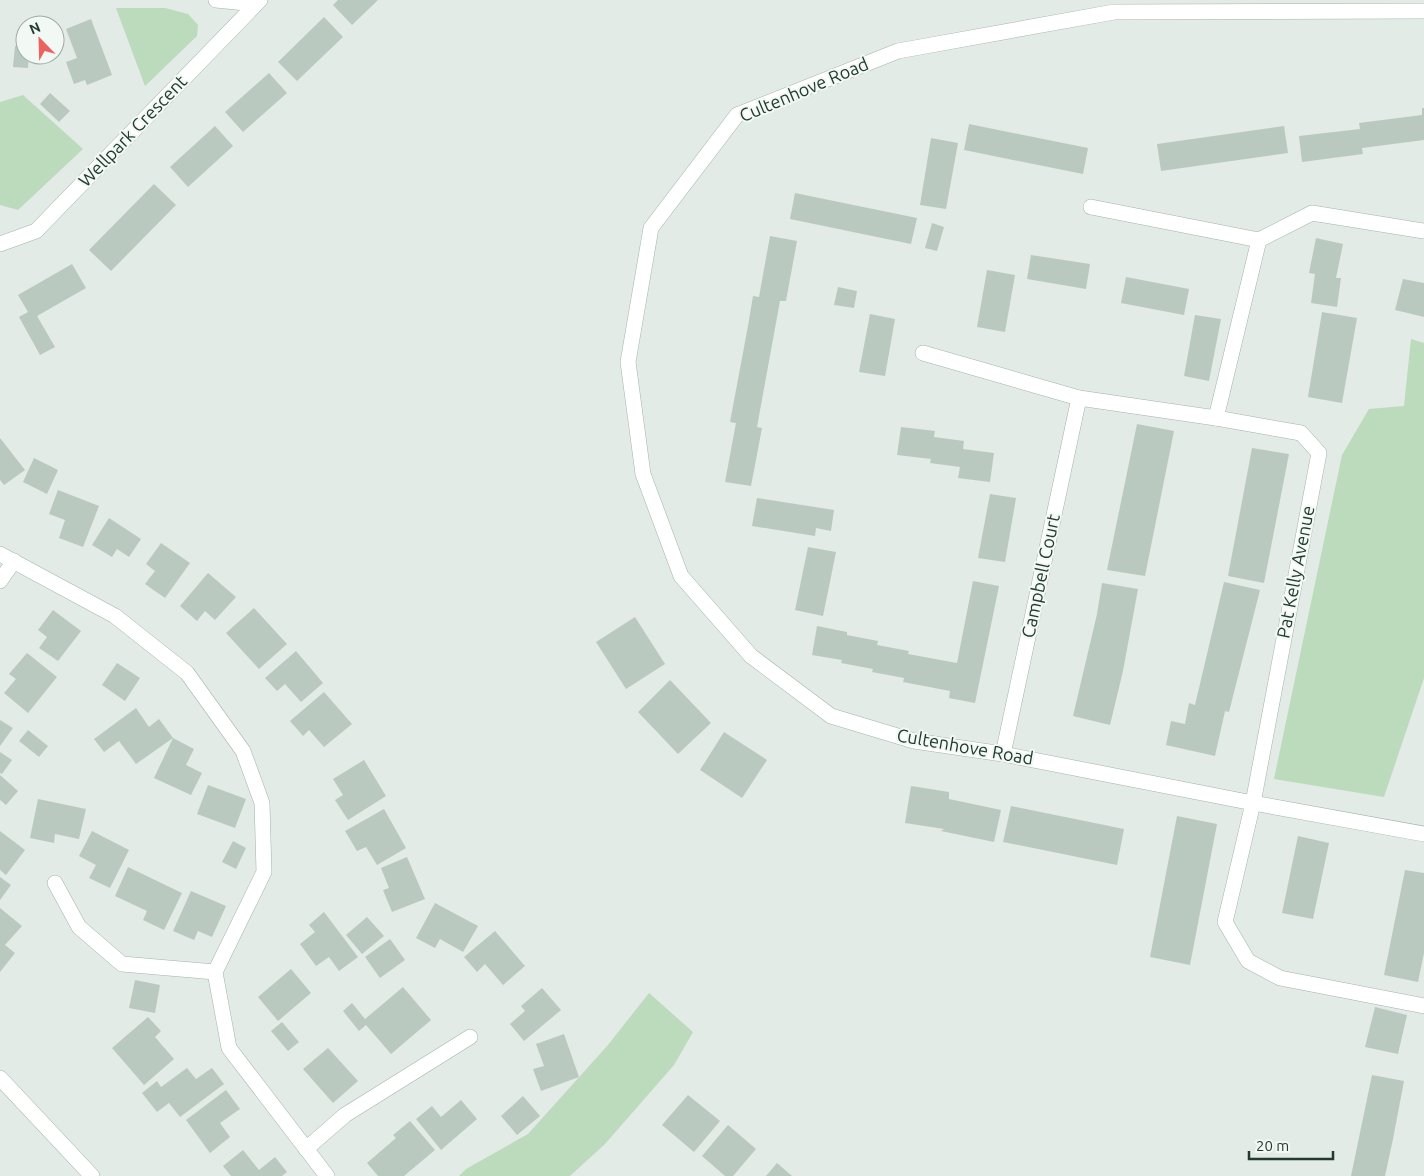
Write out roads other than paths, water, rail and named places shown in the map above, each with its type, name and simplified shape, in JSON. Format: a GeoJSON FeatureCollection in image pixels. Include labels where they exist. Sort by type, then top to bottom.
{"type":"FeatureCollection","features":[{"type":"Feature","properties":{"kind":"street","name":"Wellpark Crescent"},"geometry":{"type":"LineString","coordinates":[[216,0],[258,2]]}},
{"type":"Feature","properties":{"kind":"street","name":"Wellpark Crescent"},"geometry":{"type":"LineString","coordinates":[[0,244],[36,231],[258,2]]}},
{"type":"Feature","properties":{"kind":"street","name":"Cultenhove Road"},"geometry":{"type":"LineString","coordinates":[[1424,11],[1114,12],[898,51],[736,115],[651,228],[628,362],[642,474],[681,576],[752,656],[831,716],[914,741],[1004,754],[1253,803],[1424,834]]}},
{"type":"Feature","properties":{"kind":"street"},"geometry":{"type":"LineString","coordinates":[[1092,207],[1259,240],[1312,213],[1424,231]]}},
{"type":"Feature","properties":{"kind":"street"},"geometry":{"type":"LineString","coordinates":[[923,352],[1080,398],[1216,418],[1259,240]]}},
{"type":"Feature","properties":{"kind":"street","name":"Campbell Court"},"geometry":{"type":"LineString","coordinates":[[1004,754],[1080,398]]}},
{"type":"Feature","properties":{"kind":"street","name":"Pat Kelly Avenue"},"geometry":{"type":"LineString","coordinates":[[1216,418],[1301,433],[1319,453],[1253,803]]}},
{"type":"Feature","properties":{"kind":"street"},"geometry":{"type":"LineString","coordinates":[[0,554],[115,616],[187,673],[243,751],[262,803],[264,872],[215,972],[229,1048],[327,1176]]}},
{"type":"Feature","properties":{"kind":"street"},"geometry":{"type":"LineString","coordinates":[[0,581],[14,561]]}},
{"type":"Feature","properties":{"kind":"street"},"geometry":{"type":"LineString","coordinates":[[1253,803],[1226,922],[1248,961],[1280,978],[1424,1006]]}},
{"type":"Feature","properties":{"kind":"street"},"geometry":{"type":"LineString","coordinates":[[55,883],[79,927],[122,964],[215,972]]}},
{"type":"Feature","properties":{"kind":"street"},"geometry":{"type":"LineString","coordinates":[[306,1149],[345,1115],[470,1037]]}},
{"type":"Feature","properties":{"kind":"street"},"geometry":{"type":"LineString","coordinates":[[0,1078],[92,1176]]}}]}
